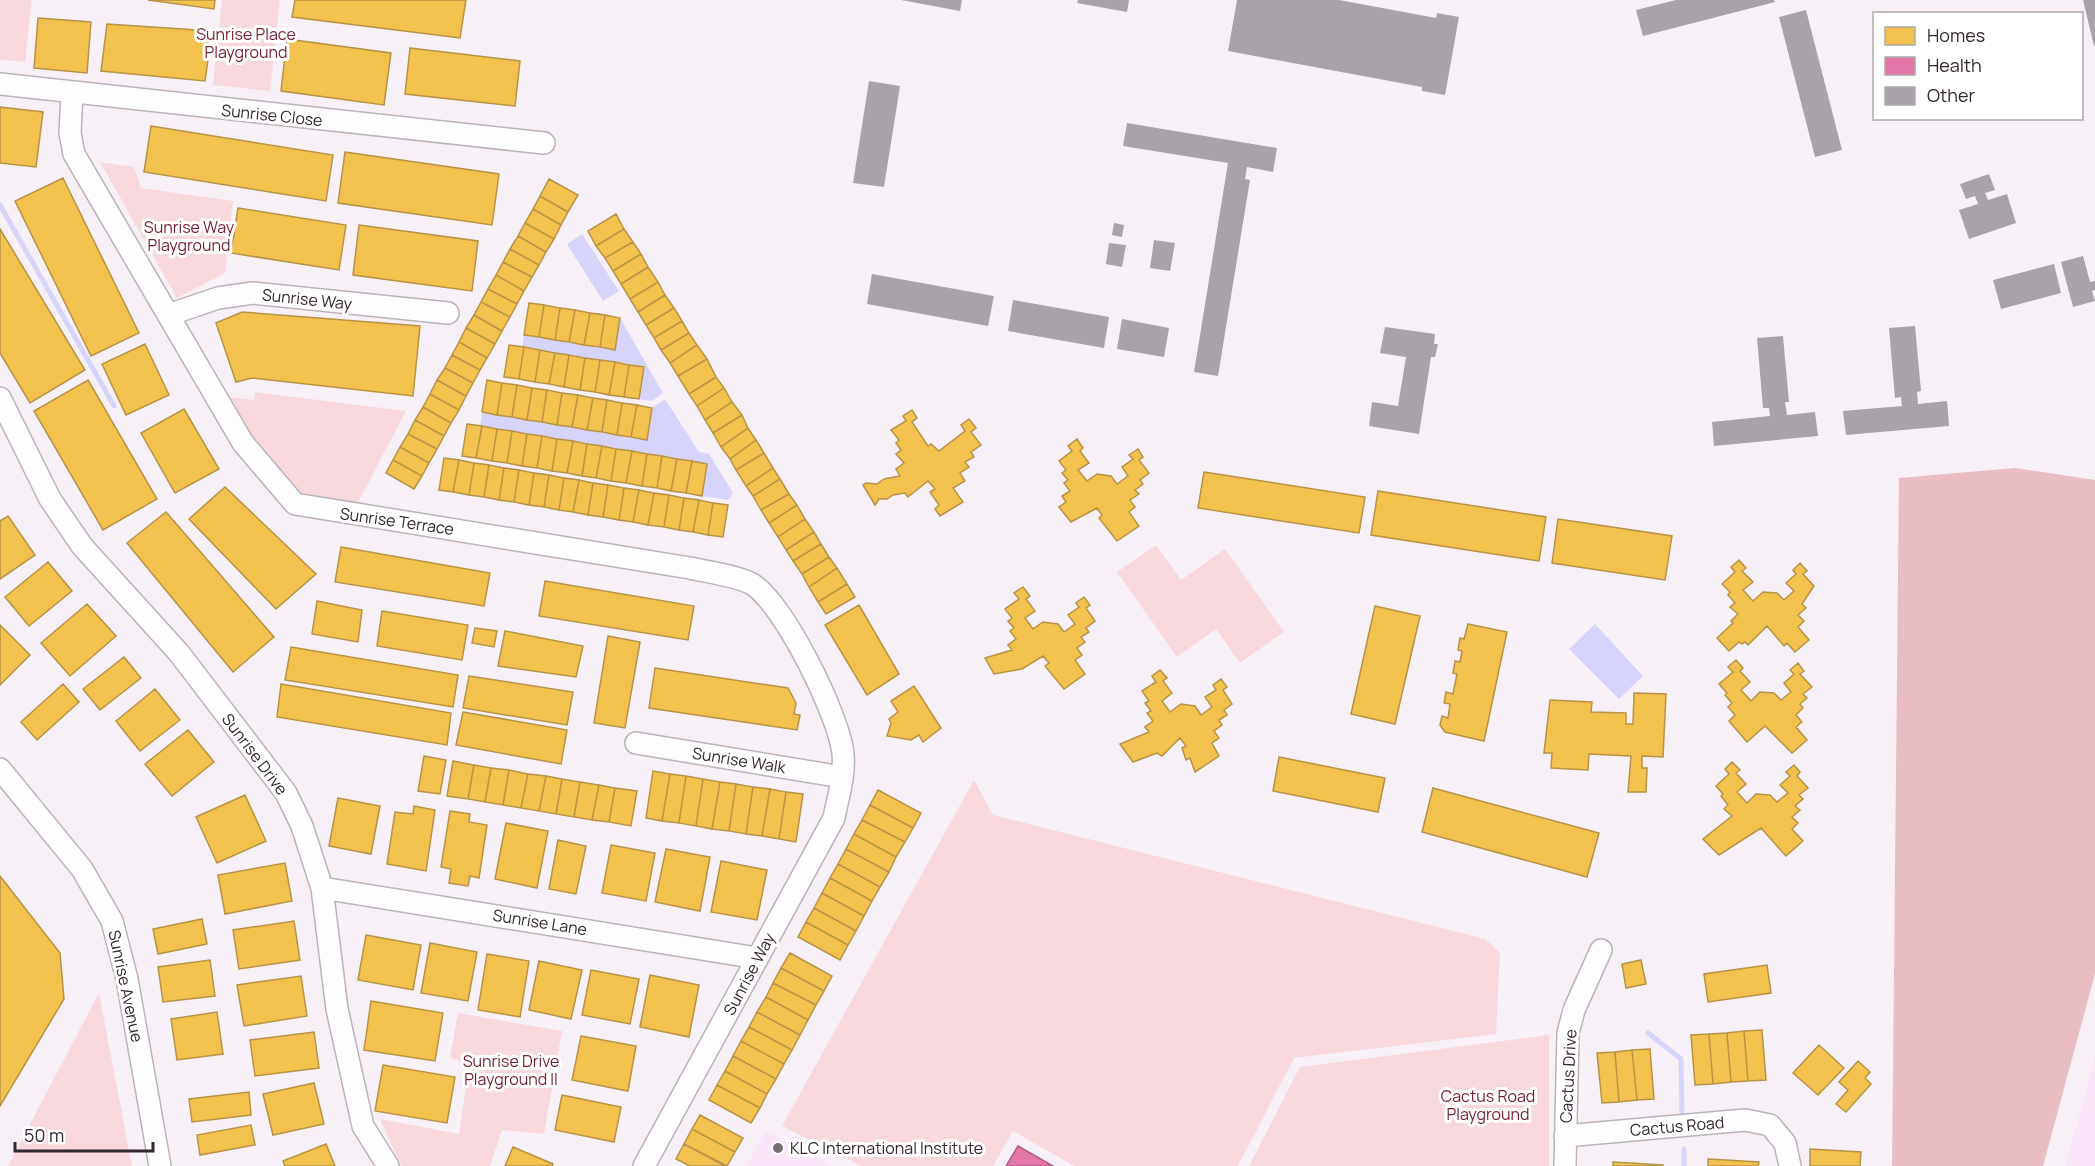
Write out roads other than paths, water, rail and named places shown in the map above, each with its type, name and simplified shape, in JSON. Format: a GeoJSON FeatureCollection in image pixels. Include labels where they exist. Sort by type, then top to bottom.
{"type":"FeatureCollection","features":[{"type":"Feature","properties":{"kind":"street","name":"Sunrise Close"},"geometry":{"type":"LineString","coordinates":[[0,84],[544,143]]}},
{"type":"Feature","properties":{"kind":"street","name":"Sunrise Terrace"},"geometry":{"type":"LineString","coordinates":[[72,93],[69,133],[74,154],[243,443],[295,504],[679,566],[752,584],[769,599],[806,655],[841,740],[842,777]]}},
{"type":"Feature","properties":{"kind":"street","name":"Sunrise Way"},"geometry":{"type":"LineString","coordinates":[[168,315],[218,298],[253,293],[448,313]]}},
{"type":"Feature","properties":{"kind":"street","name":"Sunrise Drive"},"geometry":{"type":"LineString","coordinates":[[0,398],[50,499],[82,546],[179,653],[286,793],[302,826],[322,888],[337,1009],[363,1126],[388,1166]]}},
{"type":"Feature","properties":{"kind":"street","name":"Sunrise Walk"},"geometry":{"type":"LineString","coordinates":[[636,743],[842,777]]}},
{"type":"Feature","properties":{"kind":"street","name":"Sunrise Avenue"},"geometry":{"type":"LineString","coordinates":[[0,769],[82,868],[112,921],[127,979],[160,1166]]}},
{"type":"Feature","properties":{"kind":"street","name":"Sunrise Way"},"geometry":{"type":"LineString","coordinates":[[644,1166],[834,818],[842,777]]}},
{"type":"Feature","properties":{"kind":"street","name":"Sunrise Lane"},"geometry":{"type":"LineString","coordinates":[[322,888],[757,958]]}},
{"type":"Feature","properties":{"kind":"street","name":"Cactus Drive"},"geometry":{"type":"LineString","coordinates":[[1565,1136],[1568,1033],[1574,1010],[1601,950]]}},
{"type":"Feature","properties":{"kind":"street","name":"Cactus Road"},"geometry":{"type":"LineString","coordinates":[[1565,1136],[1745,1120],[1770,1125],[1785,1143],[1791,1166]]}},
{"type":"Feature","properties":{"kind":"street"},"geometry":{"type":"LineString","coordinates":[[1565,1136],[1565,1166]]}},
{"type":"Feature","properties":{"kind":"water"},"geometry":{"type":"Polygon","coordinates":[[[582,234],[619,291],[603,301],[567,244],[582,234]]]}},
{"type":"Feature","properties":{"kind":"water"},"geometry":{"type":"Polygon","coordinates":[[[620,318],[663,393],[652,401],[639,399],[643,367],[522,347],[524,335],[615,350],[620,318]]]}},
{"type":"Feature","properties":{"kind":"water"},"geometry":{"type":"Polygon","coordinates":[[[665,399],[699,452],[709,454],[733,493],[728,500],[702,496],[707,464],[480,426],[482,412],[646,440],[652,408],[665,399]]]}},
{"type":"Feature","properties":{"kind":"water"},"geometry":{"type":"Polygon","coordinates":[[[1595,624],[1643,676],[1619,699],[1569,649],[1595,624]]]}},
{"type":"Feature","properties":{"kind":"waterway"},"geometry":{"type":"LineString","coordinates":[[0,205],[114,406]]}},
{"type":"Feature","properties":{"kind":"waterway"},"geometry":{"type":"LineString","coordinates":[[1648,1033],[1681,1059],[1682,1112]]}},
{"type":"Feature","properties":{"kind":"waterway"},"geometry":{"type":"LineString","coordinates":[[1684,1149],[1684,1166]]}},
{"type":"Feature","properties":{"kind":"place","name":"KLC International Institute"},"geometry":{"type":"Point","coordinates":[778,1148]}},
{"type":"Feature","properties":{"kind":"park label","name":"Sunrise Place Playground"},"geometry":{"type":"Point","coordinates":[246,43]}},
{"type":"Feature","properties":{"kind":"park label","name":"Sunrise Way Playground"},"geometry":{"type":"Point","coordinates":[189,236]}},
{"type":"Feature","properties":{"kind":"park label","name":"Sunrise Drive Playground II"},"geometry":{"type":"Point","coordinates":[511,1070]}},
{"type":"Feature","properties":{"kind":"park label","name":"Cactus Road Playground"},"geometry":{"type":"Point","coordinates":[1488,1105]}}]}
